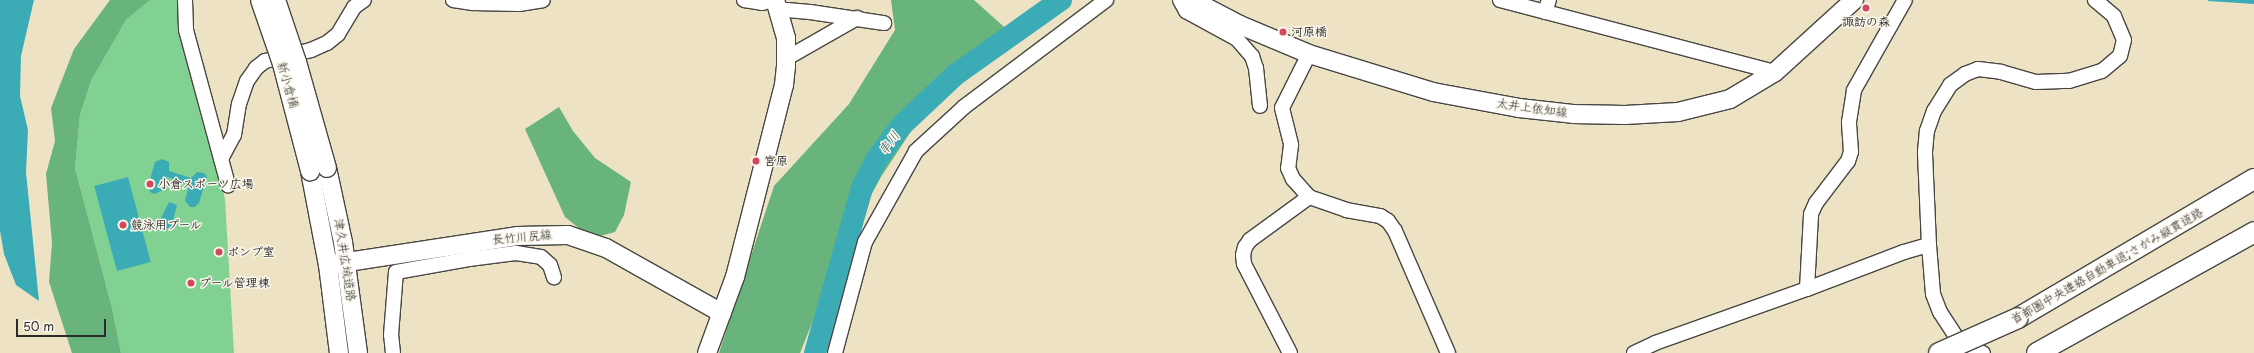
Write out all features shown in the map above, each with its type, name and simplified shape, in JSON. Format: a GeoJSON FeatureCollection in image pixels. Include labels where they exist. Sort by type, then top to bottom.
{"type":"FeatureCollection","features":[{"type":"Feature","properties":{"kind":"highway","name":"首都圏中央連絡自動車道;さがみ縦貫道路"},"geometry":{"type":"LineString","coordinates":[[1960,353],[2254,179]]}},
{"type":"Feature","properties":{"kind":"highway"},"geometry":{"type":"LineString","coordinates":[[2037,353],[2254,232]]}},
{"type":"Feature","properties":{"kind":"highway"},"geometry":{"type":"LineString","coordinates":[[1939,353],[2018,318]]}},
{"type":"Feature","properties":{"kind":"main road","name":"新小倉橋"},"geometry":{"type":"LineString","coordinates":[[260,0],[319,170]]}},
{"type":"Feature","properties":{"kind":"main road","name":"新小倉橋"},"geometry":{"type":"LineString","coordinates":[[276,0],[299,68],[319,170]]}},
{"type":"Feature","properties":{"kind":"main road","name":"太井上依知線"},"geometry":{"type":"LineString","coordinates":[[1192,0],[1240,25],[1309,54],[1433,92],[1519,108],[1573,114],[1625,115],[1678,112],[1703,107],[1730,99],[1775,72],[1854,0]]}},
{"type":"Feature","properties":{"kind":"main road"},"geometry":{"type":"LineString","coordinates":[[707,353],[735,277],[782,95],[787,58],[786,34],[776,4]]}},
{"type":"Feature","properties":{"kind":"main road","name":"津久井広域道路"},"geometry":{"type":"LineString","coordinates":[[319,170],[346,262],[358,353]]}},
{"type":"Feature","properties":{"kind":"main road","name":"津久井広域道路"},"geometry":{"type":"LineString","coordinates":[[319,170],[328,265],[339,353]]}},
{"type":"Feature","properties":{"kind":"main road","name":"長竹川尻線"},"geometry":{"type":"LineString","coordinates":[[328,265],[346,262],[469,251],[536,234],[568,235],[580,238],[620,254],[722,313]]}},
{"type":"Feature","properties":{"kind":"street"},"geometry":{"type":"LineString","coordinates":[[185,0],[186,30],[228,185]]}},
{"type":"Feature","properties":{"kind":"street"},"geometry":{"type":"LineString","coordinates":[[221,159],[234,135],[239,104],[247,81],[256,68],[265,61],[311,50],[327,43],[338,34],[354,7],[364,0]]}},
{"type":"Feature","properties":{"kind":"street"},"geometry":{"type":"LineString","coordinates":[[453,0],[473,3],[519,4],[542,0]]}},
{"type":"Feature","properties":{"kind":"street"},"geometry":{"type":"LineString","coordinates":[[744,0],[776,4],[802,12],[857,18],[884,23]]}},
{"type":"Feature","properties":{"kind":"street"},"geometry":{"type":"LineString","coordinates":[[835,353],[865,242],[916,151],[964,107],[1106,0]]}},
{"type":"Feature","properties":{"kind":"street"},"geometry":{"type":"LineString","coordinates":[[1180,0],[1186,11],[1238,40],[1252,56],[1256,68],[1260,106]]}},
{"type":"Feature","properties":{"kind":"street"},"geometry":{"type":"LineString","coordinates":[[1500,0],[1547,6],[1775,72]]}},
{"type":"Feature","properties":{"kind":"street"},"geometry":{"type":"LineString","coordinates":[[1807,289],[1811,214],[1816,203],[1848,161],[1851,152],[1848,122],[1854,90],[1905,0]]}},
{"type":"Feature","properties":{"kind":"street"},"geometry":{"type":"LineString","coordinates":[[1983,353],[1976,351],[1957,338],[1940,312],[1933,294],[1929,245],[1925,152],[1927,132],[1934,110],[1950,85],[1965,74],[1978,69],[2001,72],[2036,82],[2069,81],[2102,71],[2120,56],[2124,40],[2114,16],[2095,0]]}},
{"type":"Feature","properties":{"kind":"street"},"geometry":{"type":"LineString","coordinates":[[787,58],[857,18]]}},
{"type":"Feature","properties":{"kind":"street"},"geometry":{"type":"LineString","coordinates":[[1309,54],[1282,108],[1291,145],[1288,168],[1293,179],[1309,198],[1346,210],[1380,216],[1388,221],[1395,231],[1448,353]]}},
{"type":"Feature","properties":{"kind":"street"},"geometry":{"type":"LineString","coordinates":[[1290,353],[1244,264],[1243,255],[1245,247],[1250,240],[1309,198]]}},
{"type":"Feature","properties":{"kind":"street"},"geometry":{"type":"LineString","coordinates":[[1634,353],[1655,343],[1807,289],[1904,252],[1929,245]]}},
{"type":"Feature","properties":{"kind":"street"},"geometry":{"type":"LineString","coordinates":[[393,353],[391,335],[396,272],[469,251],[516,253],[541,257],[550,265],[554,277]]}},
{"type":"Feature","properties":{"kind":"green space"},"geometry":{"type":"Polygon","coordinates":[[[110,0],[150,0],[126,20],[91,81],[80,115],[75,168],[112,308],[121,353],[72,353],[49,282],[52,243],[46,174],[55,141],[51,108],[74,49],[110,0]]]}},
{"type":"Feature","properties":{"kind":"green space","name":"小倉スポーツ広場"},"geometry":{"type":"Polygon","coordinates":[[[150,0],[179,0],[204,116],[225,199],[234,353],[121,353],[112,308],[75,168],[80,115],[91,81],[126,20],[150,0]]]}},
{"type":"Feature","properties":{"kind":"green space"},"geometry":{"type":"Polygon","coordinates":[[[891,0],[974,0],[1011,33],[921,116],[881,177],[843,246],[800,353],[719,353],[774,186],[849,104],[895,30],[891,0]]]}},
{"type":"Feature","properties":{"kind":"green space"},"geometry":{"type":"Polygon","coordinates":[[[559,107],[573,131],[595,158],[631,182],[624,215],[615,232],[600,236],[585,233],[565,217],[525,129],[559,107]]]}},
{"type":"Feature","properties":{"kind":"water"},"geometry":{"type":"Polygon","coordinates":[[[0,0],[34,0],[21,56],[20,96],[28,130],[26,172],[39,301],[16,285],[4,254],[0,231],[0,0]]]}},
{"type":"Feature","properties":{"kind":"water"},"geometry":{"type":"Polygon","coordinates":[[[2254,0],[2254,4],[2208,1],[2254,0]]]}},
{"type":"Feature","properties":{"kind":"water"},"geometry":{"type":"Polygon","coordinates":[[[162,159],[169,162],[169,171],[191,178],[197,172],[204,173],[207,176],[199,203],[195,207],[190,207],[185,201],[189,185],[167,177],[161,191],[154,194],[150,192],[148,186],[155,162],[162,159]]]}},
{"type":"Feature","properties":{"kind":"water","name":"競泳用プール"},"geometry":{"type":"Polygon","coordinates":[[[128,177],[151,262],[117,271],[94,186],[128,177]]]}},
{"type":"Feature","properties":{"kind":"water"},"geometry":{"type":"Polygon","coordinates":[[[169,202],[177,205],[171,228],[167,229],[160,227],[158,224],[169,202]]]}},
{"type":"Feature","properties":{"kind":"waterway","name":"串川"},"geometry":{"type":"LineString","coordinates":[[815,353],[862,188],[876,160],[902,125],[955,75],[1061,0]]}},
{"type":"Feature","properties":{"kind":"place","name":"諏訪の森"},"geometry":{"type":"Point","coordinates":[1866,8]}},
{"type":"Feature","properties":{"kind":"place","name":"河原橋"},"geometry":{"type":"Point","coordinates":[1283,32]}},
{"type":"Feature","properties":{"kind":"place","name":"宮原"},"geometry":{"type":"Point","coordinates":[756,161]}},
{"type":"Feature","properties":{"kind":"place","name":"小倉スポーツ広場"},"geometry":{"type":"Point","coordinates":[150,184]}},
{"type":"Feature","properties":{"kind":"place","name":"競泳用プール"},"geometry":{"type":"Point","coordinates":[123,225]}},
{"type":"Feature","properties":{"kind":"place","name":"ポンプ室"},"geometry":{"type":"Point","coordinates":[219,252]}},
{"type":"Feature","properties":{"kind":"place","name":"プール管理棟"},"geometry":{"type":"Point","coordinates":[191,283]}}]}
